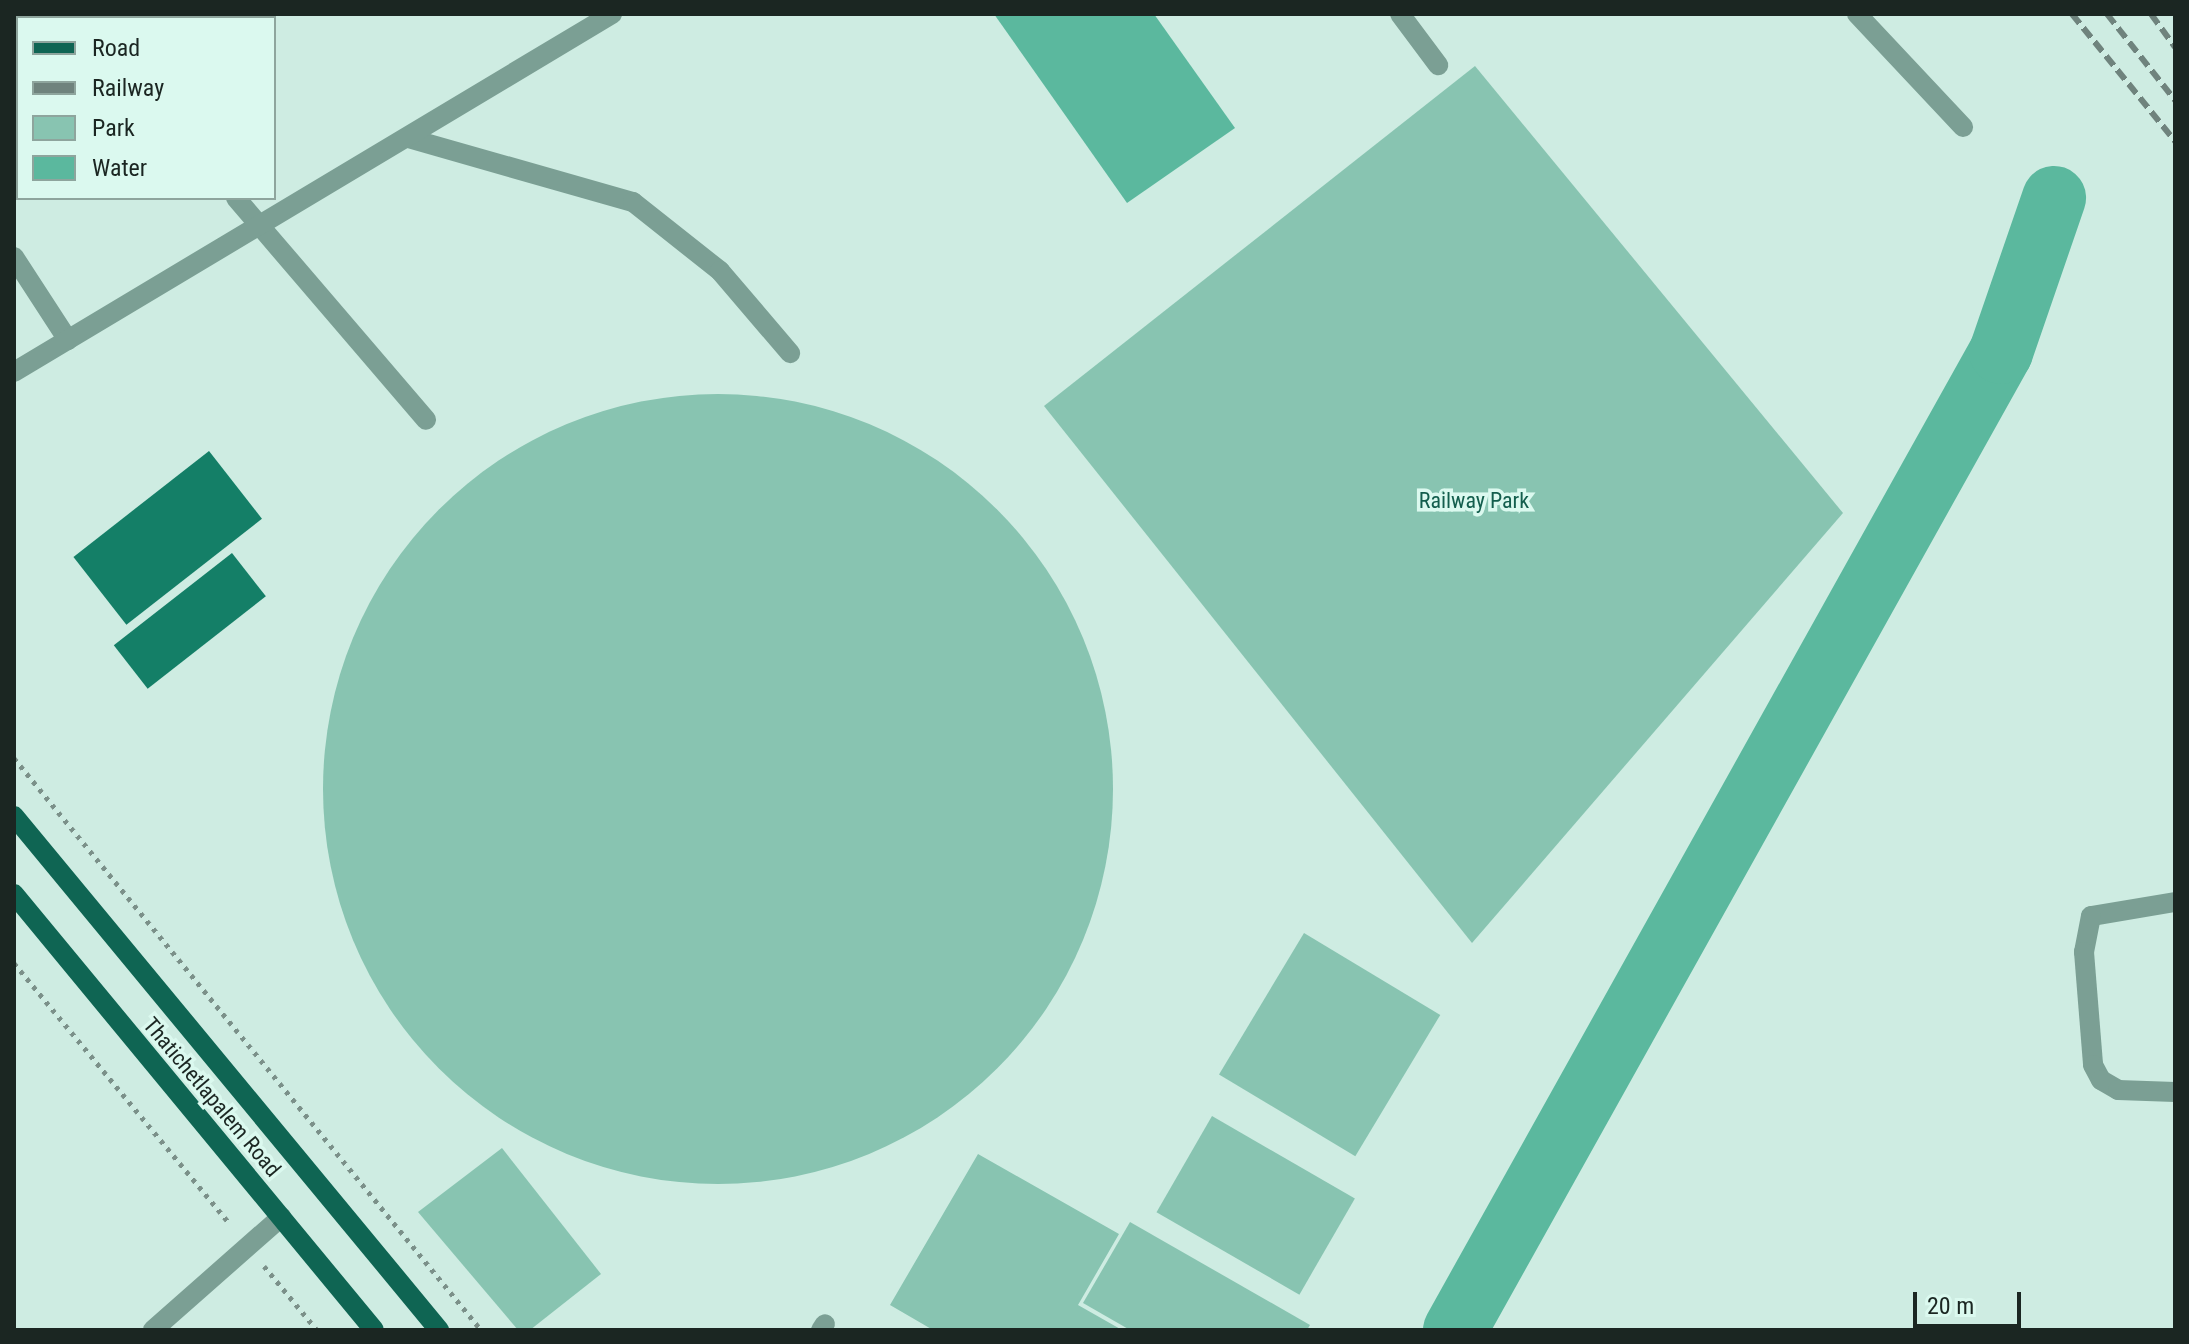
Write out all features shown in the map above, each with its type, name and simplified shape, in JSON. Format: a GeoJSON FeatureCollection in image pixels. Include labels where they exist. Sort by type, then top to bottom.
{"type":"FeatureCollection","features":[{"type":"Feature","properties":{"kind":"main road"},"geometry":{"type":"LineString","coordinates":[[14,816],[439,1330]]}},
{"type":"Feature","properties":{"kind":"main road","name":"Thatichetlapalem Road"},"geometry":{"type":"LineString","coordinates":[[14,894],[374,1330]]}},
{"type":"Feature","properties":{"kind":"street"},"geometry":{"type":"LineString","coordinates":[[14,372],[260,230],[612,14]]}},
{"type":"Feature","properties":{"kind":"street"},"geometry":{"type":"LineString","coordinates":[[1400,14],[1438,65]]}},
{"type":"Feature","properties":{"kind":"street"},"geometry":{"type":"LineString","coordinates":[[1857,14],[1963,127]]}},
{"type":"Feature","properties":{"kind":"street"},"geometry":{"type":"LineString","coordinates":[[408,138],[633,202],[720,271],[790,353]]}},
{"type":"Feature","properties":{"kind":"street"},"geometry":{"type":"LineString","coordinates":[[238,200],[260,230],[426,420]]}},
{"type":"Feature","properties":{"kind":"street"},"geometry":{"type":"LineString","coordinates":[[14,257],[68,340]]}},
{"type":"Feature","properties":{"kind":"street"},"geometry":{"type":"LineString","coordinates":[[2175,902],[2091,916],[2084,952],[2093,1065],[2101,1080],[2118,1090],[2175,1092]]}},
{"type":"Feature","properties":{"kind":"street"},"geometry":{"type":"LineString","coordinates":[[153,1330],[281,1217]]}},
{"type":"Feature","properties":{"kind":"path"},"geometry":{"type":"LineString","coordinates":[[14,758],[481,1330]]}},
{"type":"Feature","properties":{"kind":"path"},"geometry":{"type":"LineString","coordinates":[[14,963],[317,1330]]}},
{"type":"Feature","properties":{"kind":"green space","name":"Railway Park"},"geometry":{"type":"Polygon","coordinates":[[[1475,66],[1843,513],[1472,943],[1044,406],[1475,66]]]}},
{"type":"Feature","properties":{"kind":"green space"},"geometry":{"type":"Polygon","coordinates":[[[718,394],[795,402],[869,424],[937,461],[969,484],[997,510],[1023,538],[1046,570],[1083,638],[1105,712],[1113,789],[1105,866],[1083,940],[1046,1008],[1023,1040],[997,1068],[969,1094],[937,1117],[869,1154],[795,1176],[718,1184],[641,1176],[567,1154],[499,1117],[467,1094],[439,1068],[413,1040],[390,1008],[353,940],[331,866],[323,789],[331,712],[353,638],[390,570],[413,538],[439,510],[467,484],[499,461],[567,424],[641,402],[718,394]]]}},
{"type":"Feature","properties":{"kind":"green space"},"geometry":{"type":"Polygon","coordinates":[[[1304,933],[1440,1015],[1355,1156],[1219,1074],[1304,933]]]}},
{"type":"Feature","properties":{"kind":"green space"},"geometry":{"type":"Polygon","coordinates":[[[1212,1116],[1355,1198],[1299,1295],[1156,1212],[1212,1116]]]}},
{"type":"Feature","properties":{"kind":"green space"},"geometry":{"type":"Polygon","coordinates":[[[502,1148],[601,1274],[530,1330],[518,1330],[418,1212],[502,1148]]]}},
{"type":"Feature","properties":{"kind":"green space"},"geometry":{"type":"Polygon","coordinates":[[[978,1154],[1119,1234],[1078,1305],[1122,1330],[933,1330],[890,1305],[978,1154]]]}},
{"type":"Feature","properties":{"kind":"green space"},"geometry":{"type":"Polygon","coordinates":[[[1130,1222],[1310,1325],[1307,1330],[1130,1330],[1083,1303],[1130,1222]]]}},
{"type":"Feature","properties":{"kind":"water"},"geometry":{"type":"Polygon","coordinates":[[[994,14],[1154,14],[1235,128],[1127,203],[994,14]]]}},
{"type":"Feature","properties":{"kind":"building"},"geometry":{"type":"Polygon","coordinates":[[[209,451],[262,519],[126,625],[73,557],[209,451]]]}},
{"type":"Feature","properties":{"kind":"building"},"geometry":{"type":"Polygon","coordinates":[[[232,553],[266,596],[148,689],[114,645],[232,553]]]}},
{"type":"Feature","properties":{"kind":"waterway"},"geometry":{"type":"LineString","coordinates":[[1455,1330],[2001,352],[2054,198]]}},
{"type":"Feature","properties":{"kind":"railway"},"geometry":{"type":"LineString","coordinates":[[2072,14],[2175,141]]}},
{"type":"Feature","properties":{"kind":"railway"},"geometry":{"type":"LineString","coordinates":[[2107,14],[2175,100]]}},
{"type":"Feature","properties":{"kind":"railway"},"geometry":{"type":"LineString","coordinates":[[2151,14],[2175,47]]}}]}
